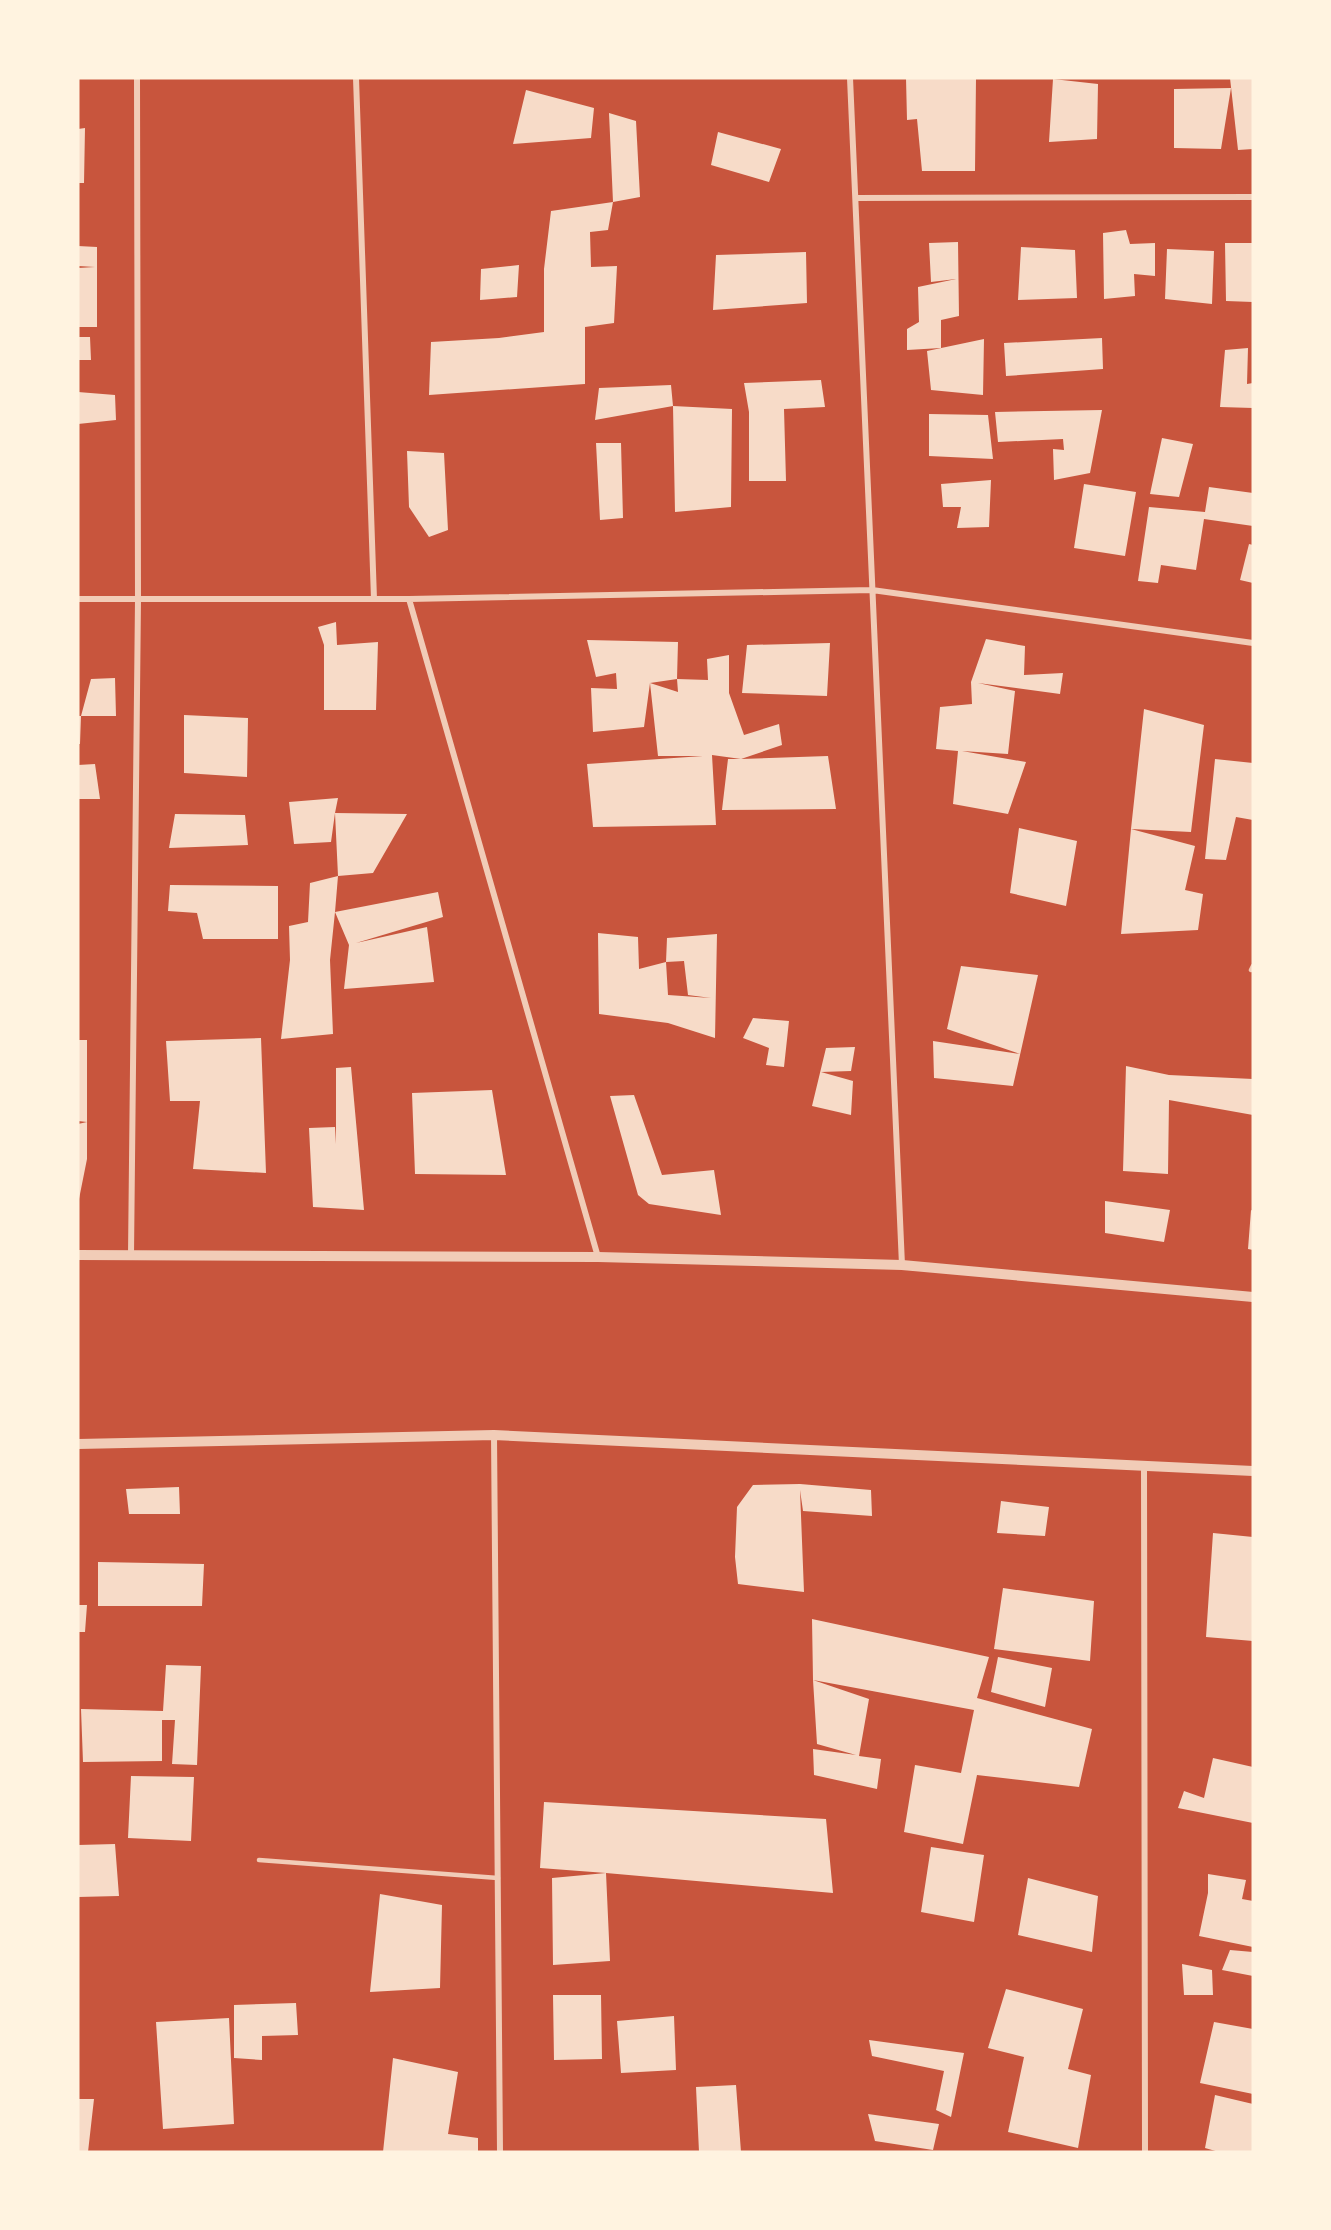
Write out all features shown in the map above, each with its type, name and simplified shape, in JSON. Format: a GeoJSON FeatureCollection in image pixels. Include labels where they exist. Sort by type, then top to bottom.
{"type":"FeatureCollection","features":[{"type":"Feature","properties":{"kind":"street"},"geometry":{"type":"LineString","coordinates":[[131,1255],[138,600],[137,78]]}},
{"type":"Feature","properties":{"kind":"street"},"geometry":{"type":"LineString","coordinates":[[356,78],[374,599]]}},
{"type":"Feature","properties":{"kind":"street"},"geometry":{"type":"LineString","coordinates":[[850,78],[902,1265]]}},
{"type":"Feature","properties":{"kind":"street"},"geometry":{"type":"LineString","coordinates":[[856,198],[1253,197]]}},
{"type":"Feature","properties":{"kind":"street"},"geometry":{"type":"LineString","coordinates":[[78,599],[410,599],[872,590],[1253,643]]}},
{"type":"Feature","properties":{"kind":"street"},"geometry":{"type":"LineString","coordinates":[[410,599],[598,1257]]}},
{"type":"Feature","properties":{"kind":"street"},"geometry":{"type":"LineString","coordinates":[[78,1255],[598,1257],[902,1265],[1253,1297]]}},
{"type":"Feature","properties":{"kind":"street"},"geometry":{"type":"LineString","coordinates":[[78,1444],[494,1435],[1253,1471]]}},
{"type":"Feature","properties":{"kind":"street"},"geometry":{"type":"LineString","coordinates":[[494,1435],[500,2152]]}},
{"type":"Feature","properties":{"kind":"street"},"geometry":{"type":"LineString","coordinates":[[1144,1466],[1145,2152]]}},
{"type":"Feature","properties":{"kind":"lane"},"geometry":{"type":"LineString","coordinates":[[260,1860],[498,1878]]}},
{"type":"Feature","properties":{"kind":"building"},"geometry":{"type":"Polygon","coordinates":[[[906,78],[976,78],[975,171],[922,171],[917,119],[907,120],[906,78]]]}},
{"type":"Feature","properties":{"kind":"building"},"geometry":{"type":"Polygon","coordinates":[[[1230,78],[1253,79],[1253,149],[1238,150],[1230,78]]]}},
{"type":"Feature","properties":{"kind":"building"},"geometry":{"type":"Polygon","coordinates":[[[1053,79],[1098,84],[1097,139],[1049,142],[1053,79]]]}},
{"type":"Feature","properties":{"kind":"building"},"geometry":{"type":"Polygon","coordinates":[[[1231,88],[1221,149],[1174,148],[1174,89],[1231,88]]]}},
{"type":"Feature","properties":{"kind":"building"},"geometry":{"type":"Polygon","coordinates":[[[526,90],[594,108],[591,138],[513,144],[526,90]]]}},
{"type":"Feature","properties":{"kind":"building"},"geometry":{"type":"Polygon","coordinates":[[[609,113],[636,121],[640,197],[613,202],[609,113]]]}},
{"type":"Feature","properties":{"kind":"building"},"geometry":{"type":"Polygon","coordinates":[[[85,128],[84,183],[78,183],[78,129],[85,128]]]}},
{"type":"Feature","properties":{"kind":"building"},"geometry":{"type":"Polygon","coordinates":[[[718,132],[781,149],[769,182],[711,165],[718,132]]]}},
{"type":"Feature","properties":{"kind":"building"},"geometry":{"type":"Polygon","coordinates":[[[613,202],[608,230],[590,232],[591,267],[617,266],[614,323],[585,327],[585,384],[429,395],[431,342],[499,338],[544,332],[544,269],[551,211],[613,202]]]}},
{"type":"Feature","properties":{"kind":"building"},"geometry":{"type":"Polygon","coordinates":[[[1126,230],[1130,244],[1155,243],[1155,276],[1134,274],[1135,296],[1104,299],[1103,233],[1126,230]]]}},
{"type":"Feature","properties":{"kind":"building"},"geometry":{"type":"Polygon","coordinates":[[[958,242],[959,316],[941,320],[941,348],[907,350],[907,329],[919,322],[918,287],[956,279],[931,282],[929,243],[958,242]]]}},
{"type":"Feature","properties":{"kind":"building"},"geometry":{"type":"Polygon","coordinates":[[[1225,243],[1253,243],[1253,302],[1226,301],[1225,243]]]}},
{"type":"Feature","properties":{"kind":"building"},"geometry":{"type":"Polygon","coordinates":[[[78,246],[97,247],[97,327],[78,327],[78,268],[95,267],[78,266],[78,246]]]}},
{"type":"Feature","properties":{"kind":"building"},"geometry":{"type":"Polygon","coordinates":[[[1021,247],[1075,250],[1077,298],[1018,300],[1021,247]]]}},
{"type":"Feature","properties":{"kind":"building"},"geometry":{"type":"Polygon","coordinates":[[[1167,249],[1214,251],[1212,304],[1165,299],[1167,249]]]}},
{"type":"Feature","properties":{"kind":"building"},"geometry":{"type":"Polygon","coordinates":[[[806,252],[807,303],[713,310],[716,255],[806,252]]]}},
{"type":"Feature","properties":{"kind":"building"},"geometry":{"type":"Polygon","coordinates":[[[519,265],[517,297],[480,300],[481,269],[519,265]]]}},
{"type":"Feature","properties":{"kind":"building"},"geometry":{"type":"Polygon","coordinates":[[[78,337],[90,337],[91,360],[78,360],[78,337]]]}},
{"type":"Feature","properties":{"kind":"building"},"geometry":{"type":"Polygon","coordinates":[[[1102,338],[1103,369],[1006,376],[1004,343],[1102,338]]]}},
{"type":"Feature","properties":{"kind":"building"},"geometry":{"type":"Polygon","coordinates":[[[984,339],[983,395],[931,390],[927,351],[984,339]]]}},
{"type":"Feature","properties":{"kind":"building"},"geometry":{"type":"Polygon","coordinates":[[[1248,348],[1247,384],[1253,383],[1253,408],[1220,407],[1225,350],[1248,348]]]}},
{"type":"Feature","properties":{"kind":"building"},"geometry":{"type":"Polygon","coordinates":[[[821,380],[825,407],[784,409],[786,481],[749,481],[749,412],[744,383],[821,380]]]}},
{"type":"Feature","properties":{"kind":"building"},"geometry":{"type":"Polygon","coordinates":[[[671,385],[673,406],[595,420],[599,388],[671,385]]]}},
{"type":"Feature","properties":{"kind":"building"},"geometry":{"type":"Polygon","coordinates":[[[78,392],[115,395],[116,420],[78,424],[78,392]]]}},
{"type":"Feature","properties":{"kind":"building"},"geometry":{"type":"Polygon","coordinates":[[[673,406],[732,409],[731,507],[675,512],[673,406]]]}},
{"type":"Feature","properties":{"kind":"building"},"geometry":{"type":"Polygon","coordinates":[[[1102,410],[1090,473],[1054,480],[1053,449],[1064,450],[1063,439],[998,442],[995,412],[1102,410]]]}},
{"type":"Feature","properties":{"kind":"building"},"geometry":{"type":"Polygon","coordinates":[[[929,414],[988,415],[993,459],[929,456],[929,414]]]}},
{"type":"Feature","properties":{"kind":"building"},"geometry":{"type":"Polygon","coordinates":[[[1162,438],[1193,444],[1179,497],[1150,494],[1162,438]]]}},
{"type":"Feature","properties":{"kind":"building"},"geometry":{"type":"Polygon","coordinates":[[[596,443],[621,443],[623,518],[600,520],[596,443]]]}},
{"type":"Feature","properties":{"kind":"building"},"geometry":{"type":"Polygon","coordinates":[[[407,451],[444,453],[448,530],[429,537],[409,507],[407,451]]]}},
{"type":"Feature","properties":{"kind":"building"},"geometry":{"type":"Polygon","coordinates":[[[991,480],[989,527],[957,528],[961,507],[943,507],[941,484],[991,480]]]}},
{"type":"Feature","properties":{"kind":"building"},"geometry":{"type":"Polygon","coordinates":[[[1084,484],[1136,492],[1125,556],[1074,548],[1084,484]]]}},
{"type":"Feature","properties":{"kind":"building"},"geometry":{"type":"Polygon","coordinates":[[[1209,487],[1253,493],[1253,526],[1204,519],[1196,570],[1161,565],[1158,583],[1138,581],[1149,507],[1205,512],[1209,487]]]}},
{"type":"Feature","properties":{"kind":"building"},"geometry":{"type":"Polygon","coordinates":[[[1249,544],[1253,545],[1253,583],[1240,580],[1249,544]]]}},
{"type":"Feature","properties":{"kind":"building"},"geometry":{"type":"Polygon","coordinates":[[[336,622],[337,645],[378,642],[376,710],[324,710],[324,645],[318,627],[336,622]]]}},
{"type":"Feature","properties":{"kind":"building"},"geometry":{"type":"Polygon","coordinates":[[[986,639],[1025,646],[1024,675],[1063,673],[1060,694],[978,683],[1015,691],[1008,754],[962,751],[1026,762],[1008,814],[953,804],[958,751],[936,749],[940,707],[972,704],[971,682],[986,639]]]}},
{"type":"Feature","properties":{"kind":"building"},"geometry":{"type":"Polygon","coordinates":[[[587,640],[678,642],[677,679],[650,683],[644,727],[593,732],[591,688],[617,689],[616,673],[596,677],[587,640]]]}},
{"type":"Feature","properties":{"kind":"building"},"geometry":{"type":"Polygon","coordinates":[[[830,643],[827,696],[742,693],[747,645],[830,643]]]}},
{"type":"Feature","properties":{"kind":"building"},"geometry":{"type":"Polygon","coordinates":[[[729,655],[729,693],[744,735],[779,724],[782,745],[741,759],[712,755],[716,825],[593,827],[587,764],[703,756],[658,756],[650,683],[678,692],[677,679],[708,680],[707,659],[729,655]]]}},
{"type":"Feature","properties":{"kind":"building"},"geometry":{"type":"Polygon","coordinates":[[[115,678],[116,716],[81,716],[91,679],[115,678]]]}},
{"type":"Feature","properties":{"kind":"building"},"geometry":{"type":"Polygon","coordinates":[[[1144,709],[1204,725],[1191,832],[1131,829],[1144,709]]]}},
{"type":"Feature","properties":{"kind":"building"},"geometry":{"type":"Polygon","coordinates":[[[184,715],[248,718],[247,777],[184,773],[184,715]]]}},
{"type":"Feature","properties":{"kind":"building"},"geometry":{"type":"Polygon","coordinates":[[[78,716],[81,716],[80,744],[78,744],[78,716]]]}},
{"type":"Feature","properties":{"kind":"building"},"geometry":{"type":"Polygon","coordinates":[[[828,756],[836,809],[722,810],[728,759],[828,756]]]}},
{"type":"Feature","properties":{"kind":"building"},"geometry":{"type":"Polygon","coordinates":[[[1215,759],[1253,763],[1253,820],[1236,817],[1226,860],[1205,859],[1215,759]]]}},
{"type":"Feature","properties":{"kind":"building"},"geometry":{"type":"Polygon","coordinates":[[[95,764],[100,799],[78,799],[78,765],[95,764]]]}},
{"type":"Feature","properties":{"kind":"building"},"geometry":{"type":"Polygon","coordinates":[[[338,798],[331,842],[294,844],[289,802],[338,798]]]}},
{"type":"Feature","properties":{"kind":"building"},"geometry":{"type":"Polygon","coordinates":[[[335,813],[407,814],[373,873],[338,876],[335,813]]]}},
{"type":"Feature","properties":{"kind":"building"},"geometry":{"type":"Polygon","coordinates":[[[175,814],[245,815],[248,845],[169,848],[175,814]]]}},
{"type":"Feature","properties":{"kind":"building"},"geometry":{"type":"Polygon","coordinates":[[[1019,828],[1077,841],[1066,906],[1010,893],[1019,828]]]}},
{"type":"Feature","properties":{"kind":"building"},"geometry":{"type":"Polygon","coordinates":[[[1131,829],[1195,846],[1185,890],[1203,894],[1198,930],[1121,934],[1131,829]]]}},
{"type":"Feature","properties":{"kind":"building"},"geometry":{"type":"Polygon","coordinates":[[[338,876],[330,960],[333,1034],[281,1039],[290,960],[289,926],[308,922],[310,883],[338,876]]]}},
{"type":"Feature","properties":{"kind":"building"},"geometry":{"type":"Polygon","coordinates":[[[170,885],[278,886],[278,939],[203,939],[197,913],[168,911],[170,885]]]}},
{"type":"Feature","properties":{"kind":"building"},"geometry":{"type":"Polygon","coordinates":[[[438,892],[443,917],[356,943],[427,927],[434,982],[344,989],[349,945],[335,912],[438,892]]]}},
{"type":"Feature","properties":{"kind":"building"},"geometry":{"type":"Polygon","coordinates":[[[598,933],[638,937],[639,969],[666,962],[667,938],[717,934],[715,1038],[668,1023],[599,1014],[598,933]],[[684,961],[666,962],[668,995],[711,998],[688,995],[684,961]]]}},
{"type":"Feature","properties":{"kind":"building"},"geometry":{"type":"Polygon","coordinates":[[[961,966],[1038,975],[1013,1086],[934,1078],[933,1041],[1020,1054],[947,1029],[961,966]]]}},
{"type":"Feature","properties":{"kind":"building"},"geometry":{"type":"Polygon","coordinates":[[[753,1018],[789,1021],[784,1067],[766,1065],[769,1048],[743,1038],[753,1018]]]}},
{"type":"Feature","properties":{"kind":"building"},"geometry":{"type":"Polygon","coordinates":[[[261,1038],[266,1173],[193,1169],[200,1101],[170,1101],[166,1041],[261,1038]]]}},
{"type":"Feature","properties":{"kind":"building"},"geometry":{"type":"Polygon","coordinates":[[[78,1040],[87,1040],[87,1122],[78,1121],[78,1040]]]}},
{"type":"Feature","properties":{"kind":"building"},"geometry":{"type":"Polygon","coordinates":[[[855,1047],[851,1071],[821,1072],[853,1081],[851,1115],[812,1106],[826,1048],[855,1047]]]}},
{"type":"Feature","properties":{"kind":"building"},"geometry":{"type":"Polygon","coordinates":[[[1126,1066],[1169,1075],[1253,1079],[1253,1115],[1169,1100],[1168,1174],[1123,1171],[1126,1066]]]}},
{"type":"Feature","properties":{"kind":"building"},"geometry":{"type":"Polygon","coordinates":[[[351,1067],[364,1210],[313,1207],[309,1128],[335,1127],[336,1144],[336,1068],[351,1067]]]}},
{"type":"Feature","properties":{"kind":"building"},"geometry":{"type":"Polygon","coordinates":[[[492,1090],[506,1175],[415,1174],[412,1093],[492,1090]]]}},
{"type":"Feature","properties":{"kind":"building"},"geometry":{"type":"Polygon","coordinates":[[[634,1095],[662,1175],[714,1170],[721,1215],[649,1204],[638,1195],[610,1096],[634,1095]]]}},
{"type":"Feature","properties":{"kind":"building"},"geometry":{"type":"Polygon","coordinates":[[[87,1122],[87,1159],[78,1204],[78,1124],[87,1122]]]}},
{"type":"Feature","properties":{"kind":"building"},"geometry":{"type":"Polygon","coordinates":[[[1105,1201],[1170,1210],[1164,1242],[1105,1233],[1105,1201]]]}},
{"type":"Feature","properties":{"kind":"building"},"geometry":{"type":"Polygon","coordinates":[[[1251,1210],[1253,1211],[1253,1250],[1248,1249],[1251,1210]]]}},
{"type":"Feature","properties":{"kind":"building"},"geometry":{"type":"Polygon","coordinates":[[[800,1484],[871,1490],[872,1516],[803,1511],[800,1490],[804,1592],[738,1584],[735,1557],[737,1507],[753,1485],[800,1484]]]}},
{"type":"Feature","properties":{"kind":"building"},"geometry":{"type":"Polygon","coordinates":[[[179,1487],[180,1514],[129,1514],[126,1489],[179,1487]]]}},
{"type":"Feature","properties":{"kind":"building"},"geometry":{"type":"Polygon","coordinates":[[[1001,1501],[1049,1507],[1045,1536],[997,1533],[1001,1501]]]}},
{"type":"Feature","properties":{"kind":"building"},"geometry":{"type":"Polygon","coordinates":[[[1213,1533],[1253,1537],[1253,1641],[1206,1637],[1213,1533]]]}},
{"type":"Feature","properties":{"kind":"building"},"geometry":{"type":"Polygon","coordinates":[[[98,1562],[204,1564],[202,1606],[98,1606],[98,1562]]]}},
{"type":"Feature","properties":{"kind":"building"},"geometry":{"type":"Polygon","coordinates":[[[1003,1588],[1094,1601],[1090,1661],[994,1649],[1003,1588]]]}},
{"type":"Feature","properties":{"kind":"building"},"geometry":{"type":"Polygon","coordinates":[[[78,1605],[87,1605],[85,1632],[78,1632],[78,1605]]]}},
{"type":"Feature","properties":{"kind":"building"},"geometry":{"type":"Polygon","coordinates":[[[812,1619],[989,1657],[977,1698],[1092,1729],[1079,1787],[977,1775],[963,1844],[904,1832],[915,1765],[961,1773],[974,1710],[813,1680],[812,1619]]]}},
{"type":"Feature","properties":{"kind":"building"},"geometry":{"type":"Polygon","coordinates":[[[998,1657],[1052,1668],[1045,1707],[991,1692],[998,1657]]]}},
{"type":"Feature","properties":{"kind":"building"},"geometry":{"type":"Polygon","coordinates":[[[166,1665],[201,1666],[197,1765],[172,1764],[175,1720],[162,1720],[162,1761],[83,1762],[81,1709],[163,1711],[166,1665]]]}},
{"type":"Feature","properties":{"kind":"building"},"geometry":{"type":"Polygon","coordinates":[[[813,1680],[869,1699],[859,1756],[881,1759],[877,1789],[814,1775],[813,1749],[856,1755],[817,1744],[813,1680]]]}},
{"type":"Feature","properties":{"kind":"building"},"geometry":{"type":"Polygon","coordinates":[[[1213,1758],[1253,1767],[1253,1823],[1178,1808],[1184,1791],[1204,1798],[1213,1758]]]}},
{"type":"Feature","properties":{"kind":"building"},"geometry":{"type":"Polygon","coordinates":[[[131,1776],[194,1777],[191,1841],[128,1838],[131,1776]]]}},
{"type":"Feature","properties":{"kind":"building"},"geometry":{"type":"Polygon","coordinates":[[[544,1802],[826,1819],[833,1893],[540,1868],[544,1802]]]}},
{"type":"Feature","properties":{"kind":"building"},"geometry":{"type":"Polygon","coordinates":[[[115,1844],[119,1896],[78,1897],[78,1845],[115,1844]]]}},
{"type":"Feature","properties":{"kind":"building"},"geometry":{"type":"Polygon","coordinates":[[[931,1847],[984,1855],[974,1922],[921,1912],[931,1847]]]}},
{"type":"Feature","properties":{"kind":"building"},"geometry":{"type":"Polygon","coordinates":[[[606,1873],[610,1961],[553,1965],[552,1878],[606,1873]]]}},
{"type":"Feature","properties":{"kind":"building"},"geometry":{"type":"Polygon","coordinates":[[[1208,1874],[1246,1880],[1242,1899],[1253,1901],[1253,1947],[1199,1936],[1208,1893],[1208,1874]]]}},
{"type":"Feature","properties":{"kind":"building"},"geometry":{"type":"Polygon","coordinates":[[[1028,1878],[1098,1896],[1092,1952],[1018,1935],[1028,1878]]]}},
{"type":"Feature","properties":{"kind":"building"},"geometry":{"type":"Polygon","coordinates":[[[380,1894],[442,1905],[440,1988],[370,1992],[380,1894]]]}},
{"type":"Feature","properties":{"kind":"building"},"geometry":{"type":"Polygon","coordinates":[[[1230,1950],[1253,1952],[1253,1976],[1222,1970],[1230,1950]]]}},
{"type":"Feature","properties":{"kind":"building"},"geometry":{"type":"Polygon","coordinates":[[[1182,1964],[1212,1970],[1213,1995],[1184,1995],[1182,1964]]]}},
{"type":"Feature","properties":{"kind":"building"},"geometry":{"type":"Polygon","coordinates":[[[1006,1989],[1083,2009],[1068,2069],[1091,2075],[1078,2148],[1008,2132],[1024,2057],[988,2048],[1006,1989]]]}},
{"type":"Feature","properties":{"kind":"building"},"geometry":{"type":"Polygon","coordinates":[[[553,1995],[601,1995],[602,2059],[554,2060],[553,1995]]]}},
{"type":"Feature","properties":{"kind":"building"},"geometry":{"type":"Polygon","coordinates":[[[296,2003],[298,2035],[262,2036],[262,2060],[234,2058],[234,2005],[296,2003]]]}},
{"type":"Feature","properties":{"kind":"building"},"geometry":{"type":"Polygon","coordinates":[[[674,2016],[676,2070],[621,2073],[617,2021],[674,2016]]]}},
{"type":"Feature","properties":{"kind":"building"},"geometry":{"type":"Polygon","coordinates":[[[229,2018],[234,2124],[163,2129],[156,2022],[229,2018]]]}},
{"type":"Feature","properties":{"kind":"building"},"geometry":{"type":"Polygon","coordinates":[[[1214,2022],[1253,2029],[1253,2094],[1200,2083],[1214,2022]]]}},
{"type":"Feature","properties":{"kind":"building"},"geometry":{"type":"Polygon","coordinates":[[[869,2040],[964,2053],[951,2117],[936,2110],[944,2071],[872,2056],[869,2040]]]}},
{"type":"Feature","properties":{"kind":"building"},"geometry":{"type":"Polygon","coordinates":[[[393,2058],[458,2072],[448,2134],[478,2138],[478,2152],[383,2152],[393,2058]]]}},
{"type":"Feature","properties":{"kind":"building"},"geometry":{"type":"Polygon","coordinates":[[[736,2085],[741,2152],[699,2152],[696,2087],[736,2085]]]}},
{"type":"Feature","properties":{"kind":"building"},"geometry":{"type":"Polygon","coordinates":[[[1215,2095],[1253,2104],[1253,2152],[1219,2152],[1205,2148],[1215,2095]]]}},
{"type":"Feature","properties":{"kind":"building"},"geometry":{"type":"Polygon","coordinates":[[[78,2099],[94,2099],[88,2152],[78,2152],[78,2099]]]}},
{"type":"Feature","properties":{"kind":"building"},"geometry":{"type":"Polygon","coordinates":[[[868,2114],[939,2124],[933,2150],[875,2141],[868,2114]]]}}]}
